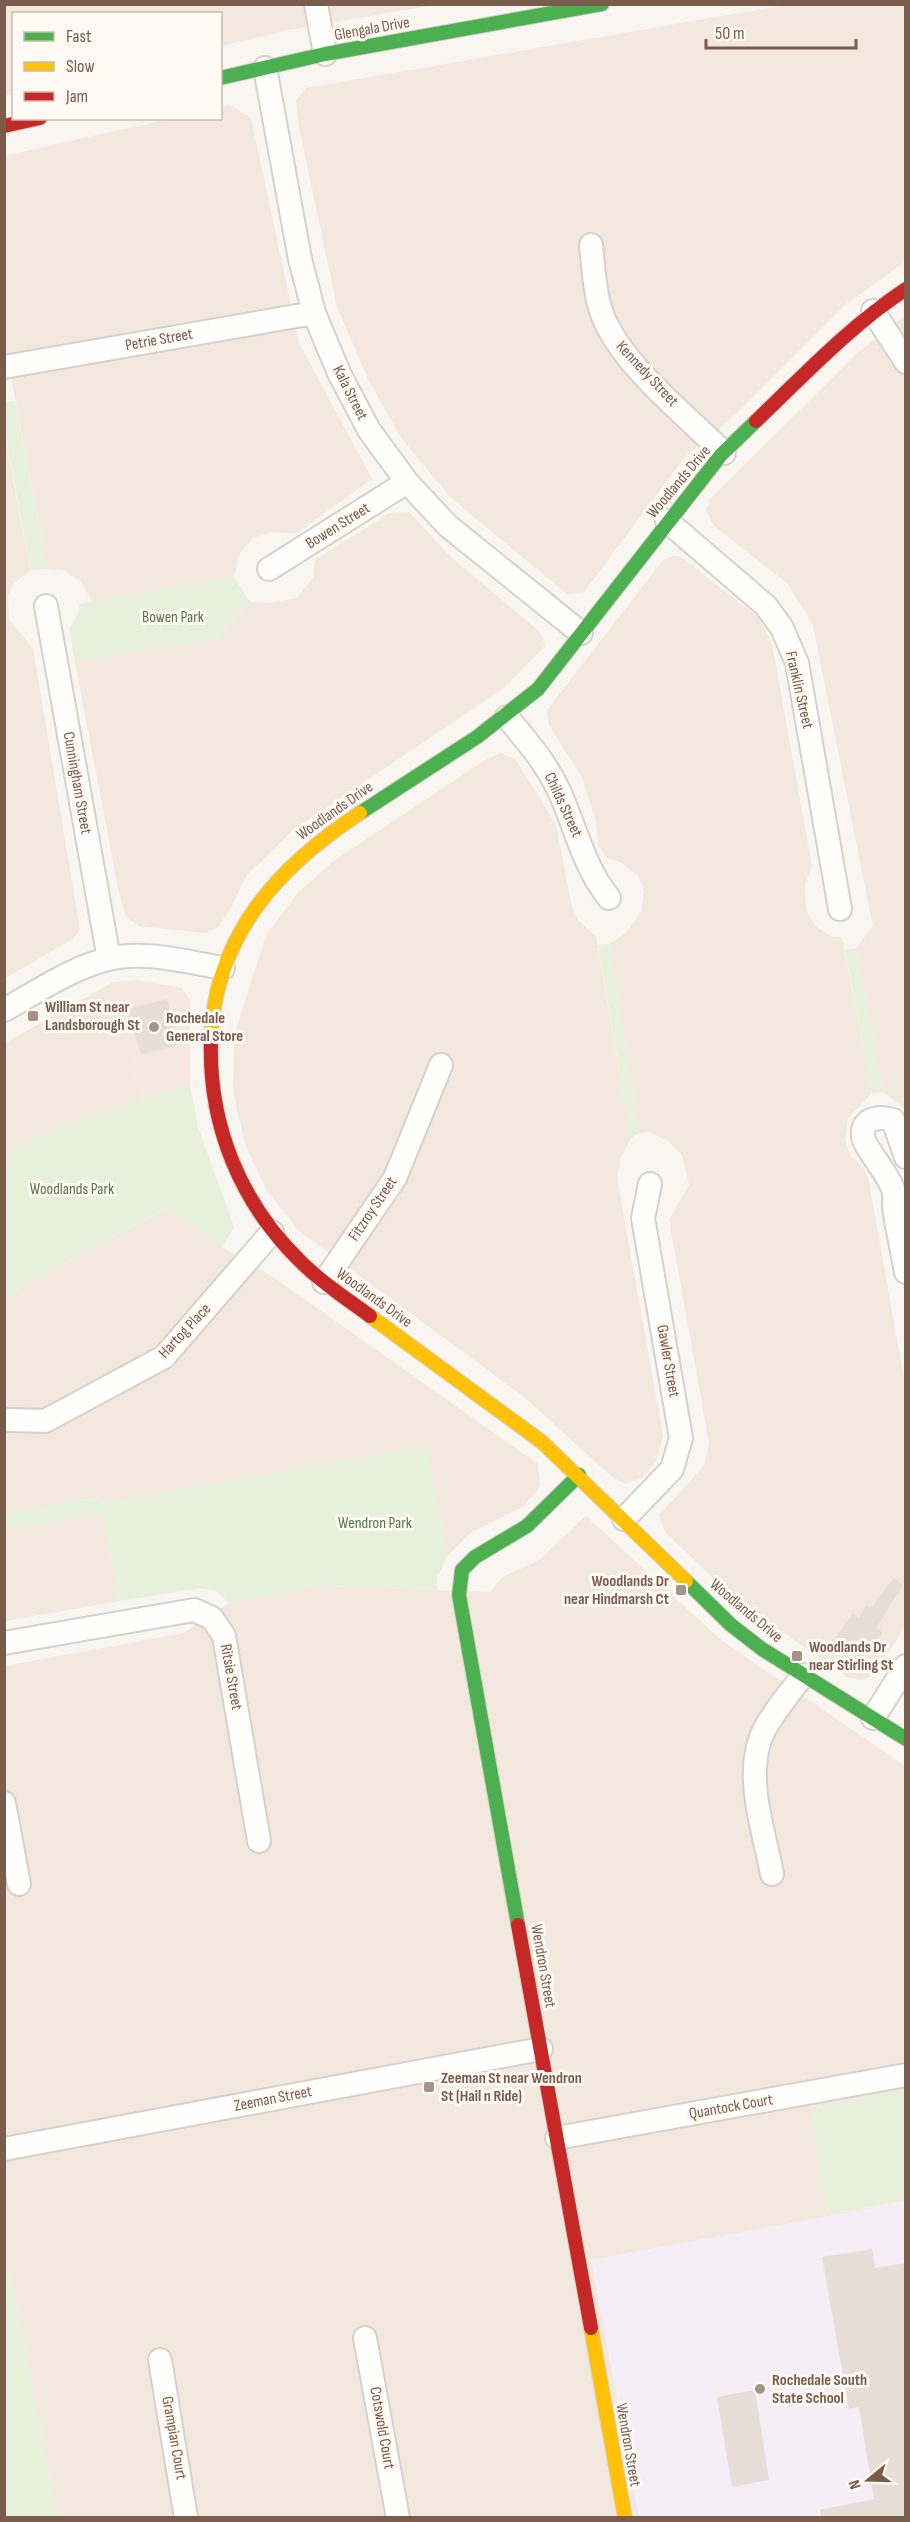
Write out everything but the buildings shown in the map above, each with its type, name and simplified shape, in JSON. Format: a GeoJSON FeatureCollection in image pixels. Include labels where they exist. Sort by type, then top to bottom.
{"type":"FeatureCollection","features":[{"type":"Feature","properties":{"kind":"street"},"geometry":{"type":"LineString","coordinates":[[316,4],[325,54]]}},
{"type":"Feature","properties":{"kind":"street","name":"Glengala Drive"},"geometry":{"type":"LineString","coordinates":[[222,78],[535,10],[602,4]]}},
{"type":"Feature","properties":{"kind":"street","name":"Kala Street"},"geometry":{"type":"LineString","coordinates":[[265,68],[300,260],[314,313],[339,373],[369,430],[407,482],[448,526],[581,633]]}},
{"type":"Feature","properties":{"kind":"street"},"geometry":{"type":"LineString","coordinates":[[4,126],[31,120]]}},
{"type":"Feature","properties":{"kind":"street","name":"Kennedy Street"},"geometry":{"type":"LineString","coordinates":[[591,245],[599,304],[611,335],[629,360],[724,453]]}},
{"type":"Feature","properties":{"kind":"street","name":"Woodlands Drive"},"geometry":{"type":"LineString","coordinates":[[906,289],[873,312],[832,347],[724,453],[667,521],[538,688],[507,717],[323,838],[300,856],[279,878],[245,923],[223,968],[210,1023],[209,1068],[217,1117],[227,1157],[252,1203],[272,1232],[324,1282],[542,1442],[732,1624],[762,1649],[906,1740]]}},
{"type":"Feature","properties":{"kind":"street"},"geometry":{"type":"LineString","coordinates":[[873,312],[906,362]]}},
{"type":"Feature","properties":{"kind":"street","name":"Petrie Street"},"geometry":{"type":"LineString","coordinates":[[4,367],[314,313]]}},
{"type":"Feature","properties":{"kind":"street","name":"Bowen Street"},"geometry":{"type":"LineString","coordinates":[[269,569],[407,482]]}},
{"type":"Feature","properties":{"kind":"street","name":"Franklin Street"},"geometry":{"type":"LineString","coordinates":[[667,521],[766,606],[782,628],[796,663],[840,909]]}},
{"type":"Feature","properties":{"kind":"street","name":"Cunningham Street"},"geometry":{"type":"LineString","coordinates":[[46,606],[109,959]]}},
{"type":"Feature","properties":{"kind":"street","name":"Childs Street"},"geometry":{"type":"LineString","coordinates":[[507,717],[541,758],[555,783],[592,877],[609,898]]}},
{"type":"Feature","properties":{"kind":"street"},"geometry":{"type":"LineString","coordinates":[[4,1010],[69,974],[109,959],[140,956],[223,968]]}},
{"type":"Feature","properties":{"kind":"street","name":"Fitzroy Street"},"geometry":{"type":"LineString","coordinates":[[324,1282],[395,1178],[441,1065]]}},
{"type":"Feature","properties":{"kind":"street"},"geometry":{"type":"LineString","coordinates":[[906,1157],[893,1120],[883,1117],[871,1119],[865,1125],[863,1136],[866,1143],[900,1186],[906,1272]]}},
{"type":"Feature","properties":{"kind":"street","name":"Gawler Street"},"geometry":{"type":"LineString","coordinates":[[624,1519],[672,1469],[681,1438],[643,1218],[650,1184]]}},
{"type":"Feature","properties":{"kind":"street","name":"Hartog Place"},"geometry":{"type":"LineString","coordinates":[[9,1420],[45,1421],[164,1357],[272,1232]]}},
{"type":"Feature","properties":{"kind":"street","name":"Wendron Street"},"geometry":{"type":"LineString","coordinates":[[579,1475],[527,1526],[475,1557],[462,1570],[459,1595],[625,2517]]}},
{"type":"Feature","properties":{"kind":"street","name":"Ritsie Street"},"geometry":{"type":"LineString","coordinates":[[4,1643],[194,1611],[212,1618],[224,1636],[259,1841]]}},
{"type":"Feature","properties":{"kind":"street"},"geometry":{"type":"LineString","coordinates":[[873,1718],[906,1666]]}},
{"type":"Feature","properties":{"kind":"street"},"geometry":{"type":"LineString","coordinates":[[772,1874],[756,1789],[756,1762],[761,1735],[803,1675]]}},
{"type":"Feature","properties":{"kind":"street"},"geometry":{"type":"LineString","coordinates":[[4,1803],[19,1884]]}},
{"type":"Feature","properties":{"kind":"street","name":"Zeeman Street"},"geometry":{"type":"LineString","coordinates":[[4,2149],[541,2049]]}},
{"type":"Feature","properties":{"kind":"street","name":"Quantock Court"},"geometry":{"type":"LineString","coordinates":[[557,2138],[906,2075]]}},
{"type":"Feature","properties":{"kind":"street","name":"Cotswold Court"},"geometry":{"type":"LineString","coordinates":[[365,2338],[398,2517]]}},
{"type":"Feature","properties":{"kind":"street","name":"Grampian Court"},"geometry":{"type":"LineString","coordinates":[[160,2360],[186,2517]]}},
{"type":"Feature","properties":{"kind":"shaded area"},"geometry":{"type":"Polygon","coordinates":[[[4,5],[434,5],[289,30],[222,46],[222,12],[12,12],[12,94],[5,96],[4,5]]]}},
{"type":"Feature","properties":{"kind":"shaded area"},"geometry":{"type":"Polygon","coordinates":[[[786,5],[905,5],[905,262],[846,304],[736,414],[684,458],[584,592],[567,594],[450,497],[402,439],[369,381],[337,307],[299,127],[296,101],[306,88],[786,5]]]}},
{"type":"Feature","properties":{"kind":"shaded area"},"geometry":{"type":"Polygon","coordinates":[[[230,105],[251,118],[299,343],[372,479],[297,533],[272,532],[252,538],[240,553],[234,577],[93,602],[80,581],[65,571],[47,569],[8,361],[5,361],[4,156],[165,120],[222,120],[222,107],[230,105]]]}},
{"type":"Feature","properties":{"kind":"shaded area"},"geometry":{"type":"Polygon","coordinates":[[[905,316],[905,1109],[883,1092],[856,948],[873,926],[813,625],[788,584],[713,525],[706,510],[710,499],[857,353],[905,316]]]}},
{"type":"Feature","properties":{"kind":"shaded area"},"geometry":{"type":"Polygon","coordinates":[[[4,431],[30,571],[14,583],[8,596],[9,619],[33,649],[80,930],[71,940],[5,978],[4,431]]]}},
{"type":"Feature","properties":{"kind":"shaded area"},"geometry":{"type":"Polygon","coordinates":[[[409,512],[450,556],[541,633],[545,646],[504,688],[293,830],[247,875],[232,906],[218,927],[206,933],[139,926],[126,917],[119,893],[75,662],[217,638],[250,602],[270,603],[297,598],[313,578],[315,560],[390,513],[409,512]]]}},
{"type":"Feature","properties":{"kind":"shaded area"},"geometry":{"type":"Polygon","coordinates":[[[674,556],[681,557],[760,619],[772,644],[812,866],[805,885],[806,910],[815,926],[833,937],[842,937],[872,1093],[848,1118],[845,1139],[850,1155],[864,1169],[869,1182],[905,1384],[905,1627],[873,1675],[862,1680],[847,1677],[732,1596],[665,1532],[659,1515],[704,1466],[709,1442],[669,1220],[689,1185],[682,1155],[667,1140],[649,1132],[639,1133],[609,944],[626,933],[641,912],[644,891],[639,877],[622,863],[606,857],[598,845],[596,822],[582,777],[549,725],[547,710],[664,559],[674,556]]]}},
{"type":"Feature","properties":{"kind":"shaded area"},"geometry":{"type":"Polygon","coordinates":[[[501,753],[516,760],[556,825],[571,903],[577,919],[596,937],[631,1138],[621,1157],[617,1178],[663,1435],[656,1462],[642,1478],[625,1484],[611,1476],[523,1396],[299,1231],[266,1189],[246,1146],[237,1111],[233,1087],[235,1033],[266,935],[298,893],[332,862],[485,760],[501,753]]]}},
{"type":"Feature","properties":{"kind":"shaded area"},"geometry":{"type":"Polygon","coordinates":[[[137,980],[182,988],[190,1000],[190,1084],[141,1100],[113,982],[137,980]]]}},
{"type":"Feature","properties":{"kind":"shaded area"},"geometry":{"type":"Polygon","coordinates":[[[113,982],[141,1100],[57,1127],[5,1156],[5,1043],[113,982]]]}},
{"type":"Feature","properties":{"kind":"shaded area"},"geometry":{"type":"Polygon","coordinates":[[[169,1207],[222,1247],[276,1279],[538,1464],[540,1486],[524,1506],[470,1533],[447,1556],[427,1447],[101,1504],[99,1497],[5,1515],[5,1296],[169,1207]]]}},
{"type":"Feature","properties":{"kind":"shaded area"},"geometry":{"type":"Polygon","coordinates":[[[103,1513],[120,1601],[5,1621],[5,1530],[103,1513]]]}},
{"type":"Feature","properties":{"kind":"shaded area"},"geometry":{"type":"Polygon","coordinates":[[[586,1516],[721,1640],[905,1766],[905,2091],[810,2107],[829,2214],[905,2202],[592,2260],[639,2517],[57,2517],[11,2275],[5,2276],[5,1666],[184,1633],[229,1603],[325,1586],[490,1592],[503,1577],[539,1560],[586,1516]]]}},
{"type":"Feature","properties":{"kind":"shaded area","name":"Rochedale South State School"},"geometry":{"type":"Polygon","coordinates":[[[905,2202],[905,2517],[639,2517],[591,2260],[905,2202]]]}},
{"type":"Feature","properties":{"kind":"green space"},"geometry":{"type":"Polygon","coordinates":[[[15,401],[47,569],[30,570],[5,431],[5,403],[15,401]]]}},
{"type":"Feature","properties":{"kind":"green space","name":"Bowen Park"},"geometry":{"type":"Polygon","coordinates":[[[234,577],[250,602],[217,638],[75,662],[69,629],[76,618],[80,604],[234,577]]]}},
{"type":"Feature","properties":{"kind":"green space"},"geometry":{"type":"Polygon","coordinates":[[[609,944],[639,1133],[631,1138],[598,945],[609,944]]]}},
{"type":"Feature","properties":{"kind":"green space"},"geometry":{"type":"Polygon","coordinates":[[[856,948],[883,1092],[872,1093],[845,950],[856,948]]]}},
{"type":"Feature","properties":{"kind":"green space","name":"Woodlands Park"},"geometry":{"type":"Polygon","coordinates":[[[190,1084],[198,1127],[234,1227],[222,1247],[168,1207],[5,1296],[5,1156],[57,1127],[190,1084]]]}},
{"type":"Feature","properties":{"kind":"green space","name":"Wendron Park"},"geometry":{"type":"Polygon","coordinates":[[[427,1446],[447,1556],[437,1578],[438,1590],[325,1586],[229,1603],[216,1591],[201,1588],[120,1601],[103,1513],[5,1530],[5,1515],[100,1497],[102,1504],[427,1446]]]}},
{"type":"Feature","properties":{"kind":"green space"},"geometry":{"type":"Polygon","coordinates":[[[905,2091],[905,2201],[828,2214],[810,2107],[905,2091]]]}},
{"type":"Feature","properties":{"kind":"green space"},"geometry":{"type":"Polygon","coordinates":[[[11,2275],[57,2517],[5,2517],[4,2276],[11,2275]]]}},
{"type":"Feature","properties":{"kind":"traffic: fast"},"geometry":{"type":"LineString","coordinates":[[222,78],[325,54],[602,4]]}},
{"type":"Feature","properties":{"kind":"traffic: fast"},"geometry":{"type":"LineString","coordinates":[[360,813],[477,737],[538,689],[721,455],[756,421]]}},
{"type":"Feature","properties":{"kind":"traffic: fast"},"geometry":{"type":"LineString","coordinates":[[518,1925],[459,1595],[462,1570],[475,1557],[527,1526],[579,1475]]}},
{"type":"Feature","properties":{"kind":"traffic: fast"},"geometry":{"type":"LineString","coordinates":[[686,1581],[731,1625],[762,1649],[906,1739]]}},
{"type":"Feature","properties":{"kind":"traffic: slow"},"geometry":{"type":"LineString","coordinates":[[211,1039],[215,1002],[224,967],[238,936],[256,907],[303,856],[360,813]]}},
{"type":"Feature","properties":{"kind":"traffic: slow"},"geometry":{"type":"LineString","coordinates":[[370,1316],[542,1442],[686,1581]]}},
{"type":"Feature","properties":{"kind":"traffic: slow"},"geometry":{"type":"LineString","coordinates":[[591,2328],[625,2518]]}},
{"type":"Feature","properties":{"kind":"traffic: jam"},"geometry":{"type":"LineString","coordinates":[[4,126],[31,120]]}},
{"type":"Feature","properties":{"kind":"traffic: jam"},"geometry":{"type":"LineString","coordinates":[[756,421],[847,335],[885,303],[906,289]]}},
{"type":"Feature","properties":{"kind":"traffic: jam"},"geometry":{"type":"LineString","coordinates":[[211,1039],[215,1101],[222,1131],[245,1188],[279,1239],[301,1262],[326,1284],[370,1316]]}},
{"type":"Feature","properties":{"kind":"traffic: jam"},"geometry":{"type":"LineString","coordinates":[[518,1925],[591,2328]]}},
{"type":"Feature","properties":{"kind":"place","name":"William St near Landsborough St"},"geometry":{"type":"Point","coordinates":[33,1016]}},
{"type":"Feature","properties":{"kind":"place","name":"Rochedale General Store"},"geometry":{"type":"Point","coordinates":[154,1027]}},
{"type":"Feature","properties":{"kind":"place","name":"Woodlands Dr near Hindmarsh Ct"},"geometry":{"type":"Point","coordinates":[681,1590]}},
{"type":"Feature","properties":{"kind":"place","name":"Woodlands Dr near Stirling St"},"geometry":{"type":"Point","coordinates":[797,1656]}},
{"type":"Feature","properties":{"kind":"place","name":"Zeeman St near Wendron St (Hail n Ride)"},"geometry":{"type":"Point","coordinates":[429,2087]}},
{"type":"Feature","properties":{"kind":"place","name":"Rochedale South State School"},"geometry":{"type":"Point","coordinates":[760,2389]}}]}
